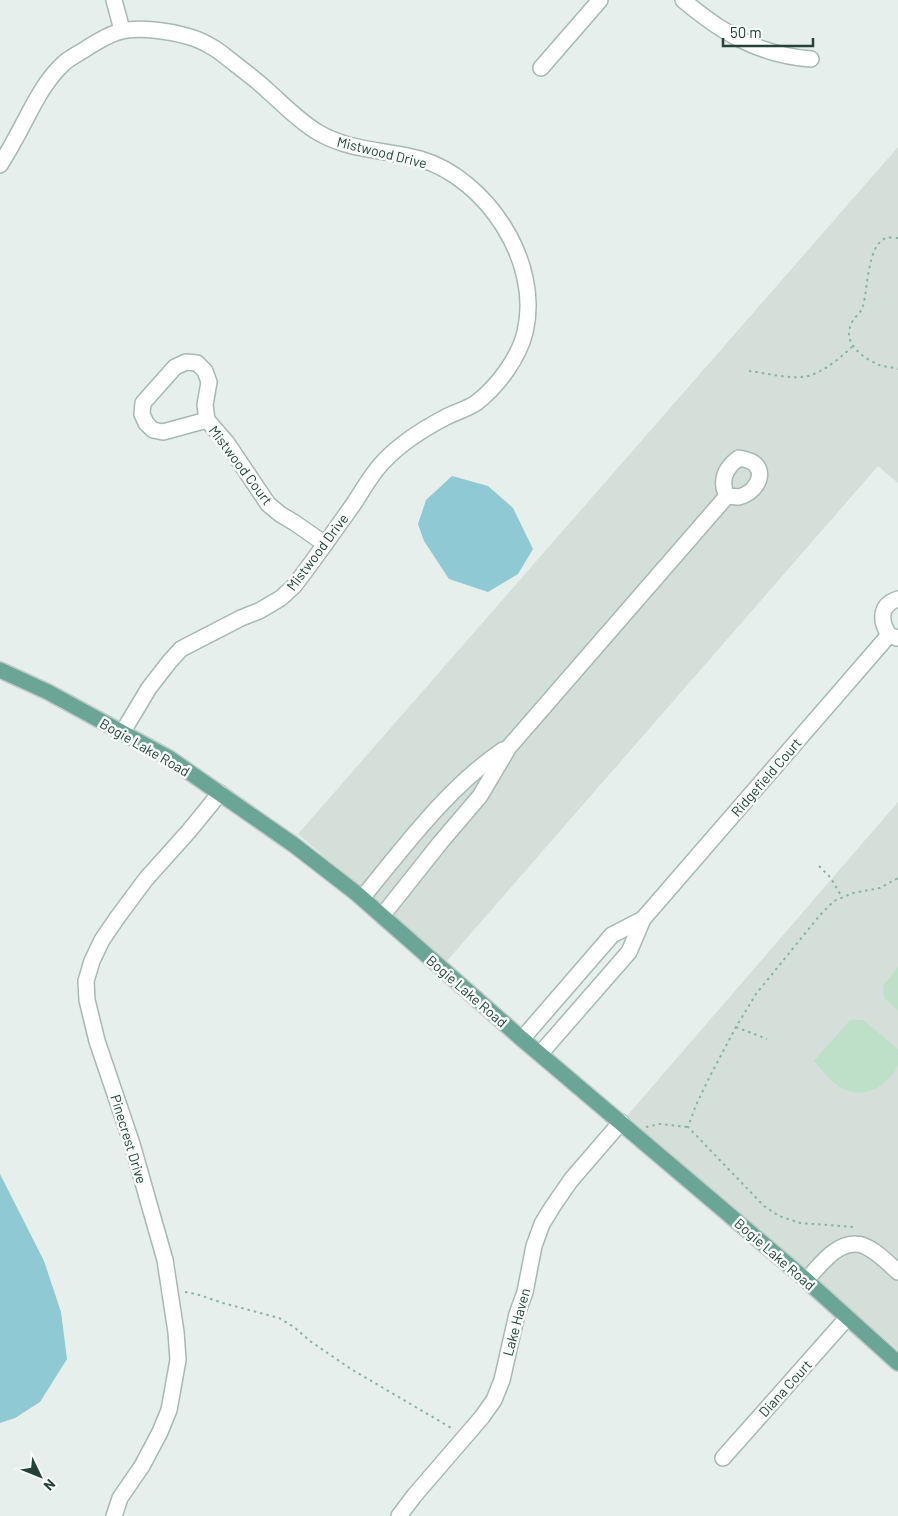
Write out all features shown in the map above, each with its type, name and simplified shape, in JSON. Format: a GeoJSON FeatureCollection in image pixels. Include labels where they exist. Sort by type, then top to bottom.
{"type":"FeatureCollection","features":[{"type":"Feature","properties":{"kind":"main road","name":"Bogie Lake Road"},"geometry":{"type":"LineString","coordinates":[[0,670],[48,692],[169,758],[294,845],[362,898],[522,1039],[806,1280],[898,1363]]}},
{"type":"Feature","properties":{"kind":"street"},"geometry":{"type":"LineString","coordinates":[[114,0],[122,30]]}},
{"type":"Feature","properties":{"kind":"street"},"geometry":{"type":"LineString","coordinates":[[541,68],[600,0]]}},
{"type":"Feature","properties":{"kind":"street"},"geometry":{"type":"LineString","coordinates":[[683,0],[704,18],[751,46],[790,58],[811,59]]}},
{"type":"Feature","properties":{"kind":"street","name":"Mistwood Drive"},"geometry":{"type":"LineString","coordinates":[[0,165],[33,104],[52,76],[66,62],[106,36],[122,30],[138,29],[174,32],[211,45],[315,131],[355,148],[419,159],[441,167],[464,182],[491,208],[503,225],[524,270],[528,292],[526,331],[508,370],[475,404],[449,415],[418,432],[394,451],[372,475],[294,586],[281,598],[259,611],[241,618],[181,649],[149,688],[122,733]]}},
{"type":"Feature","properties":{"kind":"street","name":"Mistwood Court"},"geometry":{"type":"LineString","coordinates":[[207,420],[163,432],[153,430],[146,423],[142,414],[143,403],[175,367],[186,362],[197,363],[205,371],[209,382],[204,405],[207,420],[228,443],[268,504],[325,544]]}},
{"type":"Feature","properties":{"kind":"street"},"geometry":{"type":"LineString","coordinates":[[382,916],[480,796],[508,747],[727,496]]}},
{"type":"Feature","properties":{"kind":"street","name":"Ridgefield Court"},"geometry":{"type":"LineString","coordinates":[[540,1054],[629,952],[643,919],[893,637],[883,624],[882,617],[888,604],[898,599]]}},
{"type":"Feature","properties":{"kind":"street"},"geometry":{"type":"LineString","coordinates":[[362,898],[445,800],[488,760],[508,747]]}},
{"type":"Feature","properties":{"kind":"street","name":"Pinecrest Drive"},"geometry":{"type":"LineString","coordinates":[[114,1516],[120,1498],[142,1466],[160,1432],[169,1410],[178,1360],[165,1260],[132,1144],[97,1041],[87,1000],[86,981],[92,961],[102,940],[117,918],[146,879],[220,793]]}},
{"type":"Feature","properties":{"kind":"street"},"geometry":{"type":"LineString","coordinates":[[421,828],[440,843]]}},
{"type":"Feature","properties":{"kind":"street","name":"Ridgefield Court"},"geometry":{"type":"LineString","coordinates":[[522,1039],[612,935],[643,919]]}},
{"type":"Feature","properties":{"kind":"street","name":"Lake Haven"},"geometry":{"type":"LineString","coordinates":[[399,1516],[494,1400],[502,1380],[517,1314],[525,1292],[534,1246],[542,1224],[552,1206],[571,1180],[626,1127]]}},
{"type":"Feature","properties":{"kind":"street"},"geometry":{"type":"LineString","coordinates":[[806,1280],[832,1253],[845,1246],[856,1244],[866,1247],[877,1254],[898,1272]]}},
{"type":"Feature","properties":{"kind":"street","name":"Diana Court"},"geometry":{"type":"LineString","coordinates":[[723,1458],[847,1318]]}},
{"type":"Feature","properties":{"kind":"path"},"geometry":{"type":"LineString","coordinates":[[898,238],[886,238],[880,243],[872,256],[863,309],[852,321],[849,331],[850,342],[857,352],[880,365],[898,369]]}},
{"type":"Feature","properties":{"kind":"path"},"geometry":{"type":"LineString","coordinates":[[750,370],[795,377],[808,376],[835,362],[853,346]]}},
{"type":"Feature","properties":{"kind":"path"},"geometry":{"type":"LineString","coordinates":[[819,866],[830,877],[842,897]]}},
{"type":"Feature","properties":{"kind":"path"},"geometry":{"type":"LineString","coordinates":[[688,1127],[696,1105],[736,1027],[756,994],[820,915],[834,901],[842,897],[852,893],[880,888],[898,878]]}},
{"type":"Feature","properties":{"kind":"path"},"geometry":{"type":"LineString","coordinates":[[736,1027],[767,1039]]}},
{"type":"Feature","properties":{"kind":"path"},"geometry":{"type":"LineString","coordinates":[[626,1127],[660,1124],[688,1127],[764,1206],[780,1216],[800,1223],[853,1227]]}},
{"type":"Feature","properties":{"kind":"path"},"geometry":{"type":"LineString","coordinates":[[170,1295],[188,1292],[223,1304],[279,1318],[294,1326],[310,1341],[351,1369],[444,1423],[464,1438]]}},
{"type":"Feature","properties":{"kind":"shaded area"},"geometry":{"type":"Polygon","coordinates":[[[898,147],[898,483],[878,466],[446,962],[298,834],[898,147]]]}},
{"type":"Feature","properties":{"kind":"shaded area"},"geometry":{"type":"Polygon","coordinates":[[[898,802],[898,1350],[626,1117],[898,802]]]}},
{"type":"Feature","properties":{"kind":"green space"},"geometry":{"type":"Polygon","coordinates":[[[898,967],[898,1010],[884,998],[883,986],[898,967]]]}},
{"type":"Feature","properties":{"kind":"green space"},"geometry":{"type":"Polygon","coordinates":[[[850,1020],[863,1020],[898,1049],[898,1065],[888,1080],[877,1088],[859,1093],[841,1088],[828,1078],[814,1061],[850,1020]]]}},
{"type":"Feature","properties":{"kind":"water"},"geometry":{"type":"Polygon","coordinates":[[[452,476],[488,486],[513,508],[533,549],[518,574],[488,592],[449,579],[424,541],[418,524],[426,500],[452,476]]]}},
{"type":"Feature","properties":{"kind":"water"},"geometry":{"type":"Polygon","coordinates":[[[0,1174],[44,1261],[61,1312],[67,1359],[40,1402],[15,1418],[0,1423],[0,1174]]]}}]}
